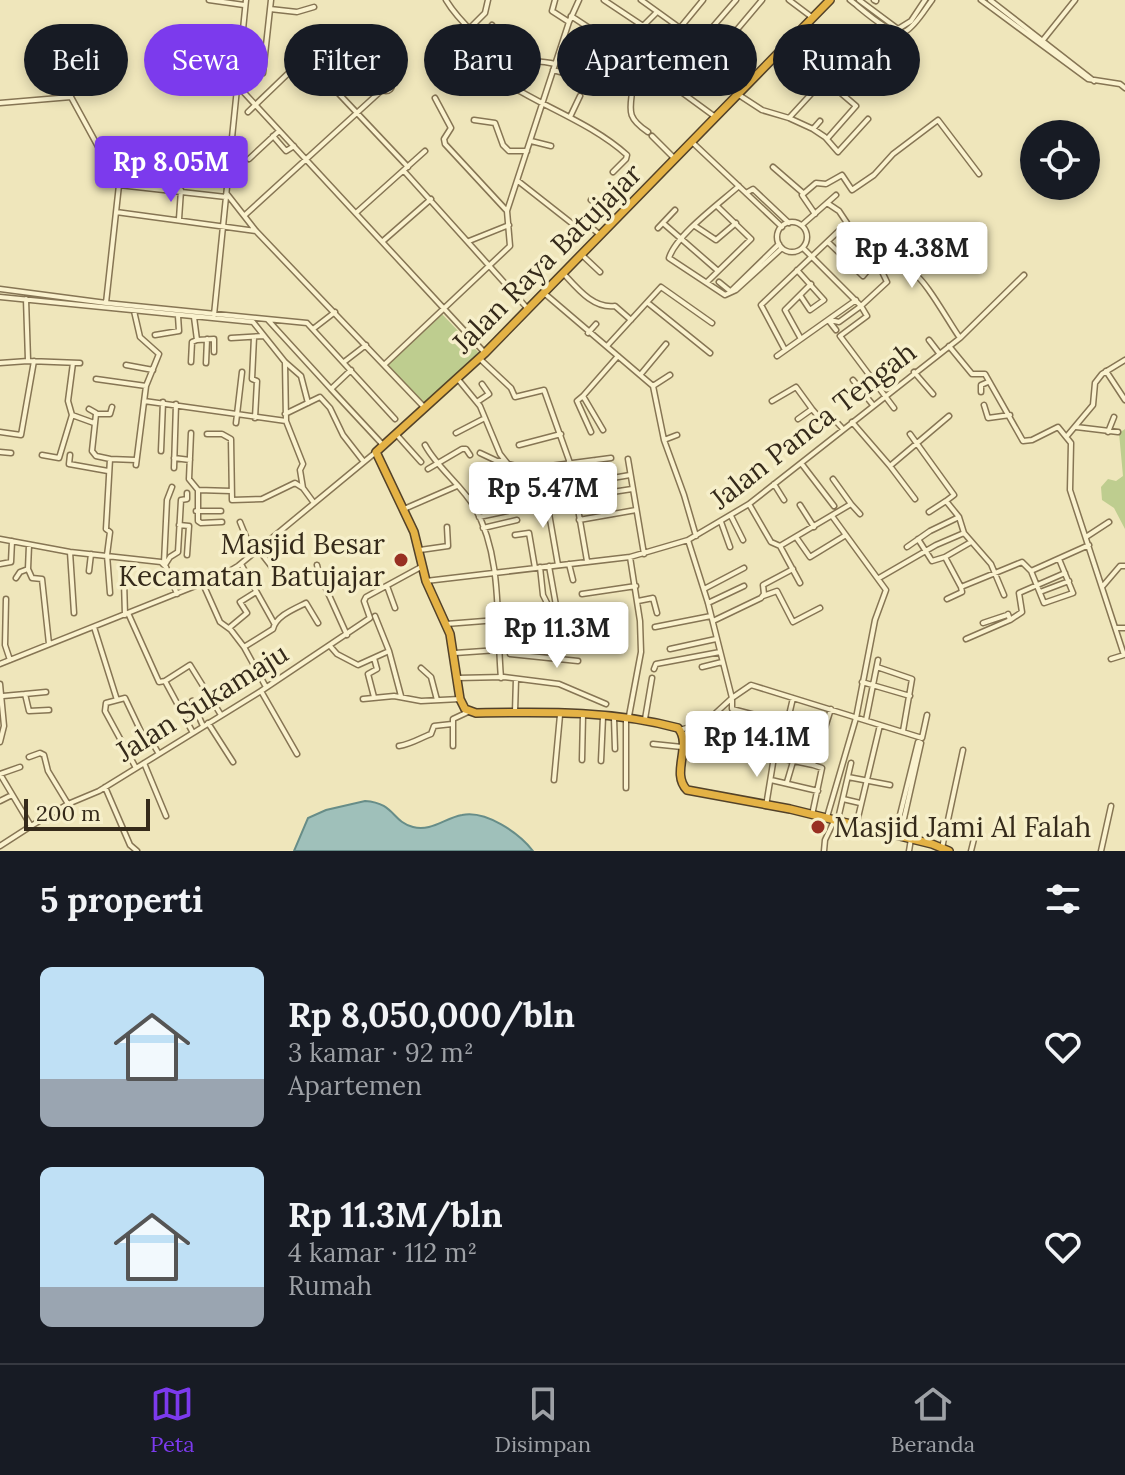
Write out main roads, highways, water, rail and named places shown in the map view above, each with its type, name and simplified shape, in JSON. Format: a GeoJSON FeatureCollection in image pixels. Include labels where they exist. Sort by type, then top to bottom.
{"type":"FeatureCollection","features":[{"type":"Feature","properties":{"kind":"highway","name":"Jalan Raya Batujajar"},"geometry":{"type":"LineString","coordinates":[[830,0],[482,356],[376,452],[414,532],[421,567],[455,653],[460,699],[468,712],[603,714],[644,721],[681,733],[680,778],[685,789],[812,815],[946,849]]}},
{"type":"Feature","properties":{"kind":"water"},"geometry":{"type":"Polygon","coordinates":[[[365,801],[382,805],[400,821],[420,828],[462,815],[481,816],[511,830],[533,851],[294,851],[308,818],[326,810],[365,801]]]}},
{"type":"Feature","properties":{"kind":"place","name":"Masjid Besar Kecamatan Batujajar"},"geometry":{"type":"Point","coordinates":[401,560]}},
{"type":"Feature","properties":{"kind":"place","name":"Masjid Jami Al Falah"},"geometry":{"type":"Point","coordinates":[818,827]}}]}
